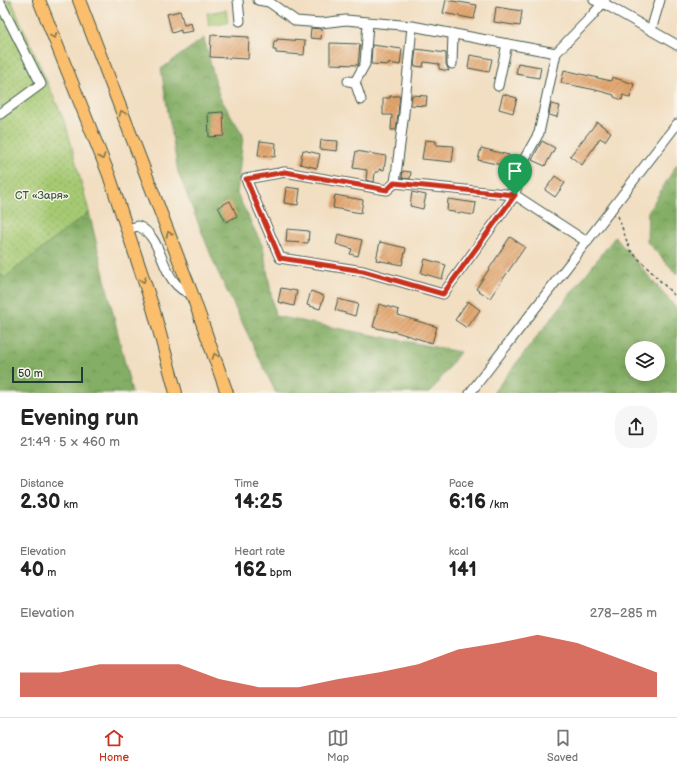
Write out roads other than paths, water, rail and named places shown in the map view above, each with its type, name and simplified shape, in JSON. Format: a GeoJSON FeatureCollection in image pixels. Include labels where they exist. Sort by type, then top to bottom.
{"type":"FeatureCollection","features":[{"type":"Feature","properties":{"kind":"main road"},"geometry":{"type":"LineString","coordinates":[[39,0],[88,120],[127,229],[153,308],[176,393]]}},
{"type":"Feature","properties":{"kind":"main road"},"geometry":{"type":"LineString","coordinates":[[79,0],[192,294],[227,393]]}},
{"type":"Feature","properties":{"kind":"street"},"geometry":{"type":"LineString","coordinates":[[238,0],[240,21]]}},
{"type":"Feature","properties":{"kind":"street"},"geometry":{"type":"LineString","coordinates":[[258,0],[269,2],[296,21],[320,23],[346,20],[412,26],[556,53]]}},
{"type":"Feature","properties":{"kind":"street"},"geometry":{"type":"LineString","coordinates":[[594,0],[604,2],[677,45]]}},
{"type":"Feature","properties":{"kind":"street"},"geometry":{"type":"LineString","coordinates":[[651,30],[660,0]]}},
{"type":"Feature","properties":{"kind":"street"},"geometry":{"type":"LineString","coordinates":[[412,26],[404,112],[394,183],[387,190],[285,172],[246,179],[280,258],[363,271],[443,294],[515,195],[521,165],[539,133],[556,53],[604,2]]}},
{"type":"Feature","properties":{"kind":"street"},"geometry":{"type":"LineString","coordinates":[[0,3],[41,84],[0,114]]}},
{"type":"Feature","properties":{"kind":"street"},"geometry":{"type":"LineString","coordinates":[[361,100],[352,81],[365,64],[368,22]]}},
{"type":"Feature","properties":{"kind":"street"},"geometry":{"type":"LineString","coordinates":[[452,64],[453,34]]}},
{"type":"Feature","properties":{"kind":"street"},"geometry":{"type":"LineString","coordinates":[[498,86],[507,44]]}},
{"type":"Feature","properties":{"kind":"street"},"geometry":{"type":"LineString","coordinates":[[470,393],[677,124]]}},
{"type":"Feature","properties":{"kind":"street"},"geometry":{"type":"LineString","coordinates":[[394,183],[515,195],[587,242]]}},
{"type":"Feature","properties":{"kind":"street"},"geometry":{"type":"LineString","coordinates":[[127,229],[138,226],[146,229],[153,237],[163,263],[174,280],[184,292],[192,294]]}},
{"type":"Feature","properties":{"kind":"park label","name":"СТ «Заря»"},"geometry":{"type":"Point","coordinates":[42,195]}}]}
